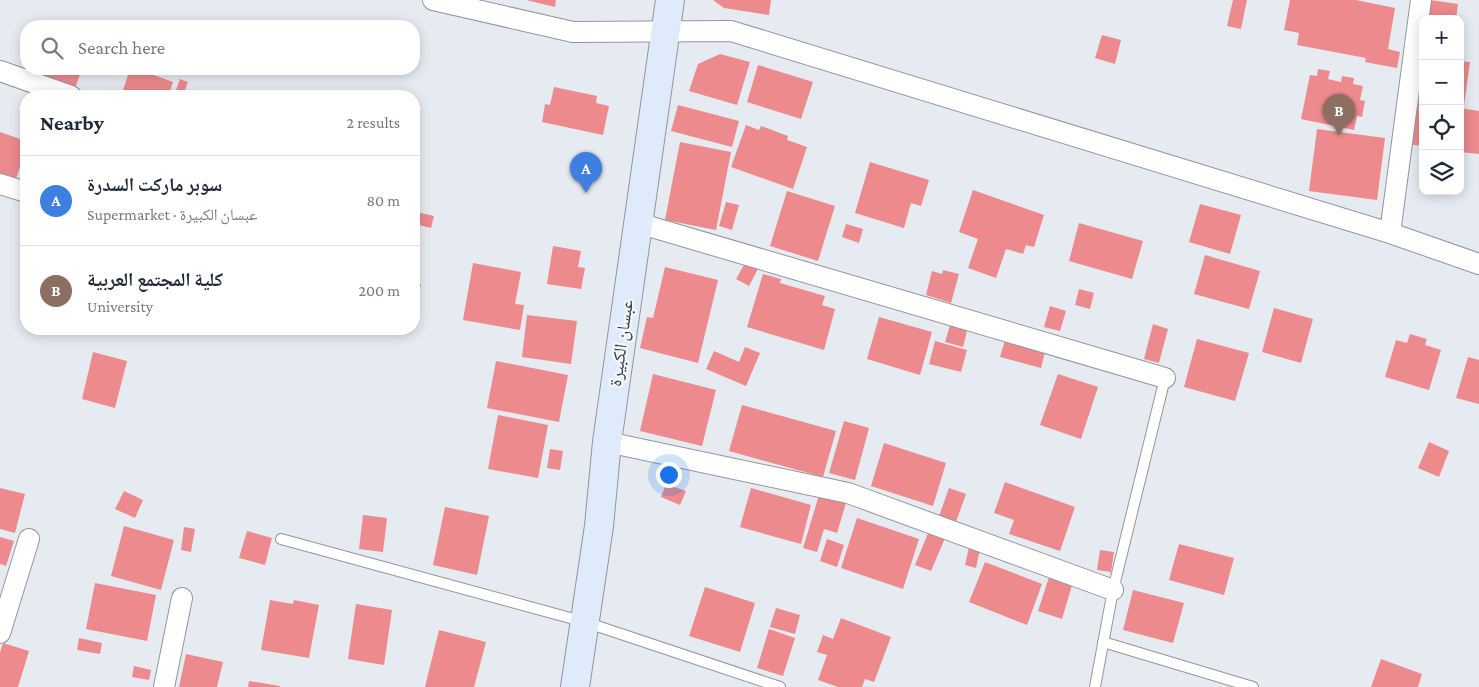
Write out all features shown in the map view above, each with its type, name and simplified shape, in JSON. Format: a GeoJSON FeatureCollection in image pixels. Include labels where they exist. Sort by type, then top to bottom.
{"type":"FeatureCollection","features":[{"type":"Feature","properties":{"kind":"main road","name":"عبسان الكبيرة"},"geometry":{"type":"LineString","coordinates":[[575,687],[599,526],[607,442],[670,0]]}},
{"type":"Feature","properties":{"kind":"street"},"geometry":{"type":"LineString","coordinates":[[433,0],[573,32],[731,31],[1390,233],[1479,264]]}},
{"type":"Feature","properties":{"kind":"street"},"geometry":{"type":"LineString","coordinates":[[1390,233],[1421,0]]}},
{"type":"Feature","properties":{"kind":"street"},"geometry":{"type":"LineString","coordinates":[[0,71],[54,90]]}},
{"type":"Feature","properties":{"kind":"street"},"geometry":{"type":"LineString","coordinates":[[0,184],[20,190]]}},
{"type":"Feature","properties":{"kind":"street"},"geometry":{"type":"LineString","coordinates":[[638,223],[1165,378]]}},
{"type":"Feature","properties":{"kind":"street"},"geometry":{"type":"LineString","coordinates":[[607,442],[848,493],[1113,590]]}},
{"type":"Feature","properties":{"kind":"street"},"geometry":{"type":"LineString","coordinates":[[0,634],[29,539]]}},
{"type":"Feature","properties":{"kind":"street"},"geometry":{"type":"LineString","coordinates":[[164,687],[182,598]]}},
{"type":"Feature","properties":{"kind":"lane"},"geometry":{"type":"LineString","coordinates":[[1095,687],[1113,590],[1165,378]]}},
{"type":"Feature","properties":{"kind":"lane"},"geometry":{"type":"LineString","coordinates":[[280,539],[585,622],[780,687]]}},
{"type":"Feature","properties":{"kind":"lane"},"geometry":{"type":"LineString","coordinates":[[1103,642],[1253,687]]}},
{"type":"Feature","properties":{"kind":"building"},"geometry":{"type":"Polygon","coordinates":[[[526,0],[556,0],[555,7],[526,0]]]}},
{"type":"Feature","properties":{"kind":"building"},"geometry":{"type":"Polygon","coordinates":[[[713,0],[771,0],[769,15],[724,8],[713,0]]]}},
{"type":"Feature","properties":{"kind":"building"},"geometry":{"type":"Polygon","coordinates":[[[1233,0],[1247,0],[1241,29],[1227,26],[1233,0]]]}},
{"type":"Feature","properties":{"kind":"building"},"geometry":{"type":"Polygon","coordinates":[[[1290,0],[1356,0],[1395,8],[1388,49],[1400,52],[1397,68],[1365,62],[1366,58],[1297,45],[1299,33],[1284,30],[1290,0]]]}},
{"type":"Feature","properties":{"kind":"building"},"geometry":{"type":"Polygon","coordinates":[[[1430,0],[1458,4],[1457,15],[1426,15],[1430,0]]]}},
{"type":"Feature","properties":{"kind":"building"},"geometry":{"type":"Polygon","coordinates":[[[1102,35],[1121,40],[1115,64],[1095,58],[1102,35]]]}},
{"type":"Feature","properties":{"kind":"building"},"geometry":{"type":"Polygon","coordinates":[[[720,54],[750,62],[737,105],[689,91],[698,64],[720,54]]]}},
{"type":"Feature","properties":{"kind":"building"},"geometry":{"type":"Polygon","coordinates":[[[1464,61],[1470,62],[1464,106],[1464,61]]]}},
{"type":"Feature","properties":{"kind":"building"},"geometry":{"type":"Polygon","coordinates":[[[758,65],[813,82],[801,119],[747,102],[758,65]]]}},
{"type":"Feature","properties":{"kind":"building"},"geometry":{"type":"Polygon","coordinates":[[[1318,69],[1330,71],[1328,79],[1341,82],[1342,76],[1354,78],[1353,84],[1363,86],[1360,100],[1365,101],[1362,117],[1357,116],[1354,130],[1301,119],[1310,75],[1317,76],[1318,69]]]}},
{"type":"Feature","properties":{"kind":"building"},"geometry":{"type":"Polygon","coordinates":[[[33,75],[80,75],[74,90],[33,75]]]}},
{"type":"Feature","properties":{"kind":"building"},"geometry":{"type":"Polygon","coordinates":[[[128,75],[154,75],[173,82],[170,90],[123,90],[128,75]]]}},
{"type":"Feature","properties":{"kind":"building"},"geometry":{"type":"Polygon","coordinates":[[[1419,75],[1419,100],[1414,99],[1419,75]]]}},
{"type":"Feature","properties":{"kind":"building"},"geometry":{"type":"Polygon","coordinates":[[[180,79],[188,82],[185,90],[176,90],[180,79]]]}},
{"type":"Feature","properties":{"kind":"building"},"geometry":{"type":"Polygon","coordinates":[[[554,87],[597,96],[596,103],[609,106],[603,135],[542,122],[545,104],[550,105],[554,87]]]}},
{"type":"Feature","properties":{"kind":"building"},"geometry":{"type":"Polygon","coordinates":[[[1413,102],[1419,103],[1419,146],[1407,144],[1413,102]]]}},
{"type":"Feature","properties":{"kind":"building"},"geometry":{"type":"Polygon","coordinates":[[[678,105],[739,121],[732,147],[671,131],[678,105]]]}},
{"type":"Feature","properties":{"kind":"building"},"geometry":{"type":"Polygon","coordinates":[[[1464,109],[1479,111],[1479,154],[1464,152],[1464,109]]]}},
{"type":"Feature","properties":{"kind":"building"},"geometry":{"type":"Polygon","coordinates":[[[746,125],[759,130],[761,126],[788,136],[787,140],[807,147],[793,189],[731,167],[746,125]]]}},
{"type":"Feature","properties":{"kind":"building"},"geometry":{"type":"Polygon","coordinates":[[[1317,129],[1385,138],[1377,200],[1309,191],[1317,129]]]}},
{"type":"Feature","properties":{"kind":"building"},"geometry":{"type":"Polygon","coordinates":[[[0,132],[20,139],[20,167],[15,182],[0,177],[0,132]]]}},
{"type":"Feature","properties":{"kind":"building"},"geometry":{"type":"Polygon","coordinates":[[[680,142],[731,152],[716,230],[665,220],[680,142]]]}},
{"type":"Feature","properties":{"kind":"building"},"geometry":{"type":"Polygon","coordinates":[[[870,162],[929,180],[921,206],[911,203],[904,228],[855,213],[870,162]]]}},
{"type":"Feature","properties":{"kind":"building"},"geometry":{"type":"Polygon","coordinates":[[[973,190],[1044,215],[1034,247],[1026,245],[1023,254],[1006,249],[996,278],[968,268],[978,239],[959,232],[973,190]]]}},
{"type":"Feature","properties":{"kind":"building"},"geometry":{"type":"Polygon","coordinates":[[[787,191],[835,206],[818,261],[770,246],[787,191]]]}},
{"type":"Feature","properties":{"kind":"building"},"geometry":{"type":"Polygon","coordinates":[[[726,202],[739,205],[732,230],[719,226],[726,202]]]}},
{"type":"Feature","properties":{"kind":"building"},"geometry":{"type":"Polygon","coordinates":[[[1200,204],[1241,215],[1230,254],[1189,242],[1200,204]]]}},
{"type":"Feature","properties":{"kind":"building"},"geometry":{"type":"Polygon","coordinates":[[[420,213],[434,216],[431,228],[420,225],[420,213]]]}},
{"type":"Feature","properties":{"kind":"building"},"geometry":{"type":"Polygon","coordinates":[[[1079,223],[1143,241],[1132,279],[1069,261],[1079,223]]]}},
{"type":"Feature","properties":{"kind":"building"},"geometry":{"type":"Polygon","coordinates":[[[846,224],[863,229],[859,243],[842,237],[846,224]]]}},
{"type":"Feature","properties":{"kind":"building"},"geometry":{"type":"Polygon","coordinates":[[[553,246],[581,251],[578,267],[585,268],[581,289],[547,284],[553,246]]]}},
{"type":"Feature","properties":{"kind":"building"},"geometry":{"type":"Polygon","coordinates":[[[1205,255],[1260,271],[1249,309],[1194,294],[1205,255]]]}},
{"type":"Feature","properties":{"kind":"building"},"geometry":{"type":"Polygon","coordinates":[[[746,261],[759,267],[749,286],[736,279],[746,261]]]}},
{"type":"Feature","properties":{"kind":"building"},"geometry":{"type":"Polygon","coordinates":[[[473,263],[521,272],[515,304],[524,305],[520,330],[463,320],[473,263]]]}},
{"type":"Feature","properties":{"kind":"building"},"geometry":{"type":"Polygon","coordinates":[[[665,267],[718,280],[698,363],[640,348],[647,317],[653,318],[665,267]]]}},
{"type":"Feature","properties":{"kind":"building"},"geometry":{"type":"Polygon","coordinates":[[[943,270],[959,274],[951,303],[926,295],[932,271],[942,274],[943,270]]]}},
{"type":"Feature","properties":{"kind":"building"},"geometry":{"type":"Polygon","coordinates":[[[763,274],[781,279],[780,283],[825,296],[822,305],[835,309],[824,350],[747,327],[763,274]]]}},
{"type":"Feature","properties":{"kind":"building"},"geometry":{"type":"Polygon","coordinates":[[[1079,289],[1094,293],[1090,309],[1075,305],[1079,289]]]}},
{"type":"Feature","properties":{"kind":"building"},"geometry":{"type":"Polygon","coordinates":[[[1050,306],[1066,311],[1060,331],[1044,327],[1050,306]]]}},
{"type":"Feature","properties":{"kind":"building"},"geometry":{"type":"Polygon","coordinates":[[[1274,308],[1313,319],[1301,363],[1262,352],[1274,308]]]}},
{"type":"Feature","properties":{"kind":"building"},"geometry":{"type":"Polygon","coordinates":[[[527,315],[577,321],[571,364],[522,357],[527,315]]]}},
{"type":"Feature","properties":{"kind":"building"},"geometry":{"type":"Polygon","coordinates":[[[879,317],[932,332],[920,375],[867,359],[879,317]]]}},
{"type":"Feature","properties":{"kind":"building"},"geometry":{"type":"Polygon","coordinates":[[[951,322],[968,327],[963,347],[945,342],[951,322]]]}},
{"type":"Feature","properties":{"kind":"building"},"geometry":{"type":"Polygon","coordinates":[[[1153,324],[1168,329],[1159,363],[1144,359],[1153,324]]]}},
{"type":"Feature","properties":{"kind":"building"},"geometry":{"type":"Polygon","coordinates":[[[1410,334],[1427,339],[1425,345],[1441,350],[1429,390],[1385,377],[1396,340],[1407,343],[1410,334]]]}},
{"type":"Feature","properties":{"kind":"building"},"geometry":{"type":"Polygon","coordinates":[[[1006,337],[1046,348],[1041,368],[1000,357],[1006,337]]]}},
{"type":"Feature","properties":{"kind":"building"},"geometry":{"type":"Polygon","coordinates":[[[1197,339],[1249,353],[1235,401],[1184,387],[1197,339]]]}},
{"type":"Feature","properties":{"kind":"building"},"geometry":{"type":"Polygon","coordinates":[[[935,341],[967,350],[961,372],[929,364],[935,341]]]}},
{"type":"Feature","properties":{"kind":"building"},"geometry":{"type":"Polygon","coordinates":[[[745,347],[760,353],[746,386],[706,369],[714,351],[739,362],[745,347]]]}},
{"type":"Feature","properties":{"kind":"building"},"geometry":{"type":"Polygon","coordinates":[[[93,352],[127,361],[115,408],[82,399],[93,352]]]}},
{"type":"Feature","properties":{"kind":"building"},"geometry":{"type":"Polygon","coordinates":[[[1468,357],[1479,360],[1479,404],[1456,398],[1468,357]]]}},
{"type":"Feature","properties":{"kind":"building"},"geometry":{"type":"Polygon","coordinates":[[[496,361],[568,375],[559,422],[487,408],[496,361]]]}},
{"type":"Feature","properties":{"kind":"building"},"geometry":{"type":"Polygon","coordinates":[[[653,374],[716,390],[702,446],[640,431],[653,374]]]}},
{"type":"Feature","properties":{"kind":"building"},"geometry":{"type":"Polygon","coordinates":[[[1058,374],[1098,387],[1081,439],[1040,425],[1058,374]]]}},
{"type":"Feature","properties":{"kind":"building"},"geometry":{"type":"Polygon","coordinates":[[[742,405],[836,431],[823,477],[729,451],[742,405]]]}},
{"type":"Feature","properties":{"kind":"building"},"geometry":{"type":"Polygon","coordinates":[[[498,415],[548,425],[538,478],[488,469],[498,415]]]}},
{"type":"Feature","properties":{"kind":"building"},"geometry":{"type":"Polygon","coordinates":[[[844,421],[869,428],[855,480],[829,473],[844,421]]]}},
{"type":"Feature","properties":{"kind":"building"},"geometry":{"type":"Polygon","coordinates":[[[1429,442],[1449,451],[1439,477],[1418,468],[1429,442]]]}},
{"type":"Feature","properties":{"kind":"building"},"geometry":{"type":"Polygon","coordinates":[[[884,443],[946,463],[933,506],[871,486],[884,443]]]}},
{"type":"Feature","properties":{"kind":"building"},"geometry":{"type":"Polygon","coordinates":[[[550,449],[563,451],[560,470],[547,468],[550,449]]]}},
{"type":"Feature","properties":{"kind":"building"},"geometry":{"type":"Polygon","coordinates":[[[1005,482],[1075,507],[1060,551],[1009,534],[1014,520],[994,513],[1005,482]]]}},
{"type":"Feature","properties":{"kind":"building"},"geometry":{"type":"Polygon","coordinates":[[[666,484],[686,491],[680,505],[661,497],[666,484]]]}},
{"type":"Feature","properties":{"kind":"building"},"geometry":{"type":"Polygon","coordinates":[[[0,488],[25,494],[15,533],[0,529],[0,488]]]}},
{"type":"Feature","properties":{"kind":"building"},"geometry":{"type":"Polygon","coordinates":[[[751,488],[811,505],[801,544],[740,527],[751,488]]]}},
{"type":"Feature","properties":{"kind":"building"},"geometry":{"type":"Polygon","coordinates":[[[949,488],[966,494],[956,522],[939,516],[949,488]]]}},
{"type":"Feature","properties":{"kind":"building"},"geometry":{"type":"Polygon","coordinates":[[[124,491],[143,500],[135,518],[115,509],[124,491]]]}},
{"type":"Feature","properties":{"kind":"building"},"geometry":{"type":"Polygon","coordinates":[[[819,495],[846,503],[837,533],[824,529],[817,552],[803,548],[819,495]]]}},
{"type":"Feature","properties":{"kind":"building"},"geometry":{"type":"Polygon","coordinates":[[[445,507],[489,516],[477,575],[433,565],[445,507]]]}},
{"type":"Feature","properties":{"kind":"building"},"geometry":{"type":"Polygon","coordinates":[[[363,515],[387,518],[383,552],[359,549],[363,515]]]}},
{"type":"Feature","properties":{"kind":"building"},"geometry":{"type":"Polygon","coordinates":[[[857,518],[919,539],[903,589],[841,568],[857,518]]]}},
{"type":"Feature","properties":{"kind":"building"},"geometry":{"type":"Polygon","coordinates":[[[124,526],[174,540],[161,590],[111,576],[124,526]]]}},
{"type":"Feature","properties":{"kind":"building"},"geometry":{"type":"Polygon","coordinates":[[[184,527],[195,529],[191,552],[181,550],[184,527]]]}},
{"type":"Feature","properties":{"kind":"building"},"geometry":{"type":"Polygon","coordinates":[[[247,531],[272,538],[265,565],[239,558],[247,531]]]}},
{"type":"Feature","properties":{"kind":"building"},"geometry":{"type":"Polygon","coordinates":[[[929,531],[945,538],[931,571],[915,565],[929,531]]]}},
{"type":"Feature","properties":{"kind":"building"},"geometry":{"type":"Polygon","coordinates":[[[0,537],[14,541],[6,566],[0,564],[0,537]]]}},
{"type":"Feature","properties":{"kind":"building"},"geometry":{"type":"Polygon","coordinates":[[[827,539],[844,545],[837,567],[820,561],[827,539]]]}},
{"type":"Feature","properties":{"kind":"building"},"geometry":{"type":"Polygon","coordinates":[[[1179,544],[1234,558],[1224,595],[1169,580],[1179,544]]]}},
{"type":"Feature","properties":{"kind":"building"},"geometry":{"type":"Polygon","coordinates":[[[969,547],[980,549],[976,568],[965,565],[969,547]]]}},
{"type":"Feature","properties":{"kind":"building"},"geometry":{"type":"Polygon","coordinates":[[[1100,550],[1114,552],[1111,572],[1097,570],[1100,550]]]}},
{"type":"Feature","properties":{"kind":"building"},"geometry":{"type":"Polygon","coordinates":[[[985,562],[1042,584],[1027,625],[969,602],[985,562]]]}},
{"type":"Feature","properties":{"kind":"building"},"geometry":{"type":"Polygon","coordinates":[[[1050,574],[1073,582],[1062,619],[1038,611],[1050,574]]]}},
{"type":"Feature","properties":{"kind":"building"},"geometry":{"type":"Polygon","coordinates":[[[95,583],[156,595],[147,641],[86,629],[95,583]]]}},
{"type":"Feature","properties":{"kind":"building"},"geometry":{"type":"Polygon","coordinates":[[[705,587],[755,603],[740,652],[689,636],[705,587]]]}},
{"type":"Feature","properties":{"kind":"building"},"geometry":{"type":"Polygon","coordinates":[[[1133,590],[1184,603],[1173,643],[1123,630],[1133,590]]]}},
{"type":"Feature","properties":{"kind":"building"},"geometry":{"type":"Polygon","coordinates":[[[270,600],[293,604],[294,600],[319,605],[309,658],[261,650],[270,600]]]}},
{"type":"Feature","properties":{"kind":"building"},"geometry":{"type":"Polygon","coordinates":[[[356,604],[392,610],[384,665],[348,659],[356,604]]]}},
{"type":"Feature","properties":{"kind":"building"},"geometry":{"type":"Polygon","coordinates":[[[776,608],[800,615],[795,634],[770,627],[776,608]]]}},
{"type":"Feature","properties":{"kind":"building"},"geometry":{"type":"Polygon","coordinates":[[[841,618],[891,637],[874,682],[865,679],[862,687],[838,687],[818,680],[827,655],[817,652],[823,635],[833,639],[841,618]]]}},
{"type":"Feature","properties":{"kind":"building"},"geometry":{"type":"Polygon","coordinates":[[[769,629],[795,638],[783,676],[757,668],[769,629]]]}},
{"type":"Feature","properties":{"kind":"building"},"geometry":{"type":"Polygon","coordinates":[[[439,630],[486,642],[474,687],[425,687],[439,630]]]}},
{"type":"Feature","properties":{"kind":"building"},"geometry":{"type":"Polygon","coordinates":[[[79,638],[102,643],[100,654],[77,650],[79,638]]]}},
{"type":"Feature","properties":{"kind":"building"},"geometry":{"type":"Polygon","coordinates":[[[3,643],[29,651],[18,687],[0,687],[0,653],[3,643]]]}},
{"type":"Feature","properties":{"kind":"building"},"geometry":{"type":"Polygon","coordinates":[[[186,654],[223,662],[217,687],[179,687],[186,654]]]}},
{"type":"Feature","properties":{"kind":"building"},"geometry":{"type":"Polygon","coordinates":[[[1381,659],[1422,674],[1418,687],[1371,687],[1381,659]]]}},
{"type":"Feature","properties":{"kind":"building"},"geometry":{"type":"Polygon","coordinates":[[[134,666],[151,670],[149,680],[132,677],[134,666]]]}},
{"type":"Feature","properties":{"kind":"building"},"geometry":{"type":"Polygon","coordinates":[[[249,681],[280,686],[280,687],[248,687],[249,681]]]}},
{"type":"Feature","properties":{"kind":"place","name":"كلية المجتمع العربية"},"geometry":{"type":"Point","coordinates":[1339,135]}},
{"type":"Feature","properties":{"kind":"place","name":"سوبر ماركت السدرة"},"geometry":{"type":"Point","coordinates":[586,193]}}]}
